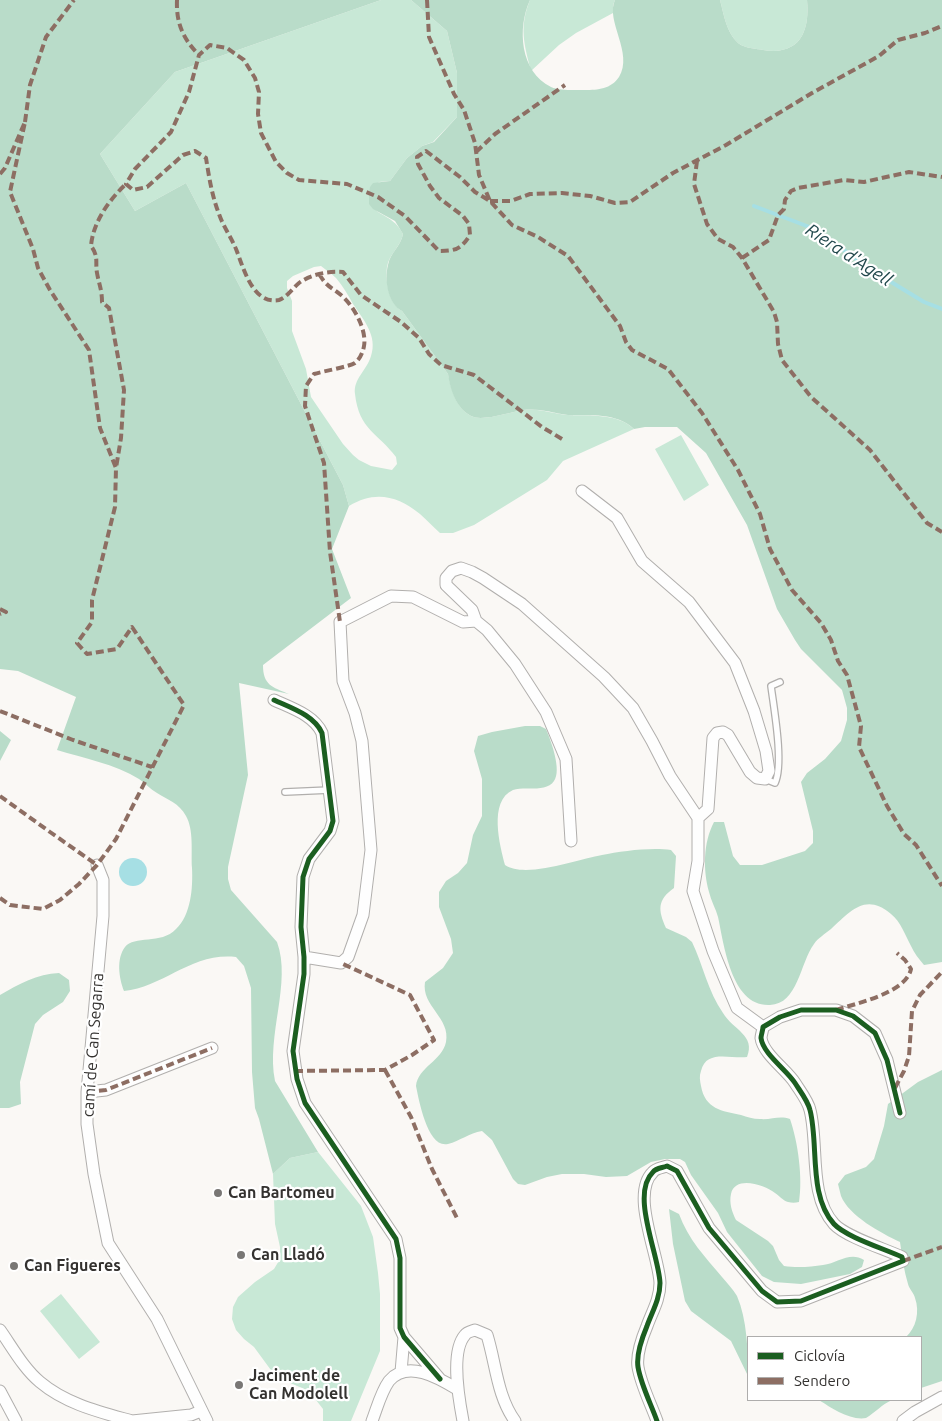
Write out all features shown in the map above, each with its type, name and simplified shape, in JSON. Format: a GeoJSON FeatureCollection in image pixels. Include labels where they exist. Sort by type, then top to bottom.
{"type":"FeatureCollection","features":[{"type":"Feature","properties":{"kind":"street"},"geometry":{"type":"LineString","coordinates":[[582,492],[616,518],[642,562],[689,602],[735,664],[754,711],[766,751],[769,771],[765,779],[757,778],[750,772],[728,735],[723,732],[717,733],[713,738],[708,809],[698,818]]}},
{"type":"Feature","properties":{"kind":"street"},"geometry":{"type":"LineString","coordinates":[[571,841],[566,759],[550,720],[515,664],[487,630],[476,621],[472,610],[446,585],[446,578],[452,571],[461,568],[472,572],[522,604],[604,677],[633,708],[670,776],[698,818],[698,861],[694,891],[699,908],[713,951],[737,1008],[763,1027]]}},
{"type":"Feature","properties":{"kind":"street"},"geometry":{"type":"LineString","coordinates":[[304,956],[341,964],[348,956],[363,915],[371,850],[362,741],[355,713],[343,681],[340,622],[391,596],[413,597],[462,622],[476,621]]}},
{"type":"Feature","properties":{"kind":"street"},"geometry":{"type":"LineString","coordinates":[[274,700],[300,712],[318,724],[322,733],[333,821],[330,831],[308,859],[303,877],[301,927],[304,974],[293,1051],[297,1079],[305,1103],[396,1239],[400,1258],[400,1328],[404,1337],[440,1379]]}},
{"type":"Feature","properties":{"kind":"street","name":"camí de Can Segarra"},"geometry":{"type":"LineString","coordinates":[[97,865],[103,880],[103,916],[87,1092],[86,1124],[94,1174],[108,1243],[157,1319],[204,1416]]}},
{"type":"Feature","properties":{"kind":"street"},"geometry":{"type":"LineString","coordinates":[[763,1027],[780,1017],[800,1010],[836,1010],[853,1016],[875,1033],[887,1060],[900,1113]]}},
{"type":"Feature","properties":{"kind":"street"},"geometry":{"type":"LineString","coordinates":[[657,1421],[638,1366],[640,1347],[656,1306],[660,1282],[644,1208],[645,1188],[654,1170],[667,1166],[677,1171],[708,1228],[762,1291],[776,1302],[801,1301],[903,1261],[902,1257],[862,1241],[835,1225],[824,1210],[814,1163],[814,1133],[810,1108],[794,1081],[770,1054],[761,1039],[763,1027]]}},
{"type":"Feature","properties":{"kind":"street"},"geometry":{"type":"LineString","coordinates":[[87,1092],[106,1090],[212,1048]]}},
{"type":"Feature","properties":{"kind":"street"},"geometry":{"type":"LineString","coordinates":[[0,1330],[31,1374],[40,1383],[72,1402],[98,1412],[132,1421],[204,1416]]}},
{"type":"Feature","properties":{"kind":"street"},"geometry":{"type":"LineString","coordinates":[[463,1421],[458,1390],[457,1366],[459,1344],[466,1334],[475,1330],[487,1336],[500,1390],[515,1421]]}},
{"type":"Feature","properties":{"kind":"street"},"geometry":{"type":"LineString","coordinates":[[401,1372],[404,1337]]}},
{"type":"Feature","properties":{"kind":"street"},"geometry":{"type":"LineString","coordinates":[[372,1421],[382,1394],[390,1380],[401,1372],[420,1371],[440,1379],[458,1390]]}},
{"type":"Feature","properties":{"kind":"street"},"geometry":{"type":"LineString","coordinates":[[0,1391],[16,1421]]}},
{"type":"Feature","properties":{"kind":"street"},"geometry":{"type":"LineString","coordinates":[[903,1421],[942,1397]]}},
{"type":"Feature","properties":{"kind":"lane"},"geometry":{"type":"LineString","coordinates":[[765,779],[775,783],[778,776],[771,686],[780,682]]}},
{"type":"Feature","properties":{"kind":"lane"},"geometry":{"type":"LineString","coordinates":[[285,792],[330,790]]}},
{"type":"Feature","properties":{"kind":"green space"},"geometry":{"type":"Polygon","coordinates":[[[0,0],[381,0],[175,72],[100,154],[135,211],[186,183],[343,485],[349,506],[332,549],[351,598],[263,665],[263,672],[267,681],[289,694],[239,683],[248,775],[228,867],[228,879],[231,890],[277,942],[281,958],[282,975],[274,1046],[273,1064],[275,1081],[318,1152],[290,1158],[273,1174],[255,1108],[252,1072],[251,988],[244,966],[236,957],[220,957],[192,965],[138,988],[124,991],[121,980],[119,963],[125,947],[135,941],[156,939],[170,934],[181,923],[188,909],[192,876],[191,834],[186,816],[177,805],[130,774],[109,765],[57,750],[76,697],[18,671],[0,669],[0,0]]]}},
{"type":"Feature","properties":{"kind":"green space"},"geometry":{"type":"Polygon","coordinates":[[[381,0],[411,0],[447,31],[457,73],[457,117],[433,142],[422,146],[407,158],[390,181],[379,182],[369,193],[373,207],[393,221],[403,234],[387,267],[387,285],[391,298],[448,374],[458,403],[471,416],[482,418],[523,410],[535,410],[568,415],[611,418],[620,420],[634,429],[563,461],[547,480],[474,525],[453,533],[440,533],[420,514],[395,499],[386,497],[368,498],[349,506],[343,485],[186,183],[135,211],[100,154],[175,72],[381,0]],[[321,266],[293,276],[287,281],[287,288],[292,301],[292,331],[306,369],[311,397],[343,444],[353,455],[371,466],[392,470],[397,464],[396,457],[365,423],[357,406],[355,394],[358,379],[369,361],[373,349],[371,335],[341,284],[321,266]]]}},
{"type":"Feature","properties":{"kind":"green space"},"geometry":{"type":"Polygon","coordinates":[[[411,0],[530,0],[523,23],[523,36],[527,60],[533,71],[551,87],[572,90],[595,90],[604,88],[616,81],[623,68],[622,48],[614,18],[613,8],[615,0],[720,0],[729,31],[736,41],[749,48],[776,51],[794,45],[800,39],[807,22],[807,0],[942,0],[942,962],[924,965],[898,921],[882,908],[866,905],[851,911],[816,942],[809,952],[793,990],[787,998],[779,1003],[770,1005],[757,1003],[746,996],[738,985],[727,957],[718,917],[707,884],[705,857],[710,830],[714,822],[724,822],[733,856],[740,865],[762,865],[805,851],[813,843],[813,831],[801,782],[807,773],[825,759],[841,741],[847,720],[847,708],[842,690],[801,649],[795,640],[777,609],[747,525],[706,453],[677,427],[634,429],[611,417],[568,415],[534,410],[523,410],[482,418],[471,416],[461,408],[455,398],[448,374],[402,311],[393,303],[388,291],[387,271],[389,261],[403,234],[395,221],[373,209],[369,204],[370,187],[373,183],[390,181],[407,158],[422,146],[434,142],[457,117],[457,73],[447,31],[411,0]]]}},
{"type":"Feature","properties":{"kind":"green space"},"geometry":{"type":"Polygon","coordinates":[[[530,0],[615,0],[613,13],[576,33],[559,45],[531,71],[524,36],[525,19],[530,0]]]}},
{"type":"Feature","properties":{"kind":"green space"},"geometry":{"type":"Polygon","coordinates":[[[720,0],[807,0],[807,22],[800,39],[786,49],[776,51],[743,46],[736,41],[729,31],[720,0]]]}},
{"type":"Feature","properties":{"kind":"green space"},"geometry":{"type":"Polygon","coordinates":[[[681,435],[709,485],[684,501],[655,449],[681,435]]]}},
{"type":"Feature","properties":{"kind":"green space"},"geometry":{"type":"Polygon","coordinates":[[[525,726],[540,726],[546,729],[555,755],[557,770],[554,781],[550,785],[540,788],[513,790],[505,796],[500,804],[498,824],[505,865],[514,869],[538,869],[618,852],[646,849],[671,850],[676,856],[674,888],[668,892],[662,901],[661,916],[663,922],[666,928],[686,937],[692,942],[718,1005],[727,1019],[746,1038],[749,1049],[747,1057],[713,1057],[708,1060],[700,1073],[703,1094],[706,1100],[715,1108],[727,1112],[755,1119],[782,1117],[790,1119],[797,1149],[800,1171],[799,1202],[788,1202],[764,1187],[744,1183],[734,1188],[730,1197],[732,1211],[736,1220],[768,1241],[773,1246],[784,1266],[818,1266],[854,1257],[864,1260],[862,1267],[850,1274],[801,1284],[774,1282],[762,1276],[727,1232],[718,1213],[691,1175],[685,1162],[680,1159],[665,1159],[651,1162],[627,1176],[606,1177],[562,1174],[525,1185],[518,1184],[513,1179],[492,1140],[482,1131],[448,1144],[441,1144],[430,1132],[422,1112],[416,1086],[421,1074],[444,1049],[446,1034],[444,1026],[427,998],[425,982],[443,968],[453,953],[451,939],[439,907],[439,892],[446,881],[458,873],[467,863],[473,835],[482,816],[482,779],[474,751],[478,736],[525,726]]]}},
{"type":"Feature","properties":{"kind":"green space"},"geometry":{"type":"Polygon","coordinates":[[[0,731],[11,740],[0,761],[0,731]]]}},
{"type":"Feature","properties":{"kind":"green space"},"geometry":{"type":"Polygon","coordinates":[[[59,973],[69,980],[70,991],[63,1002],[43,1015],[35,1024],[20,1082],[21,1104],[9,1108],[0,1108],[0,995],[21,983],[59,973]]]}},
{"type":"Feature","properties":{"kind":"green space"},"geometry":{"type":"Polygon","coordinates":[[[942,1070],[942,1381],[922,1388],[922,1336],[907,1336],[915,1324],[917,1309],[907,1279],[900,1242],[875,1229],[858,1217],[845,1203],[838,1184],[845,1175],[866,1167],[874,1159],[884,1126],[888,1104],[918,1082],[942,1070]]]}},
{"type":"Feature","properties":{"kind":"green space"},"geometry":{"type":"Polygon","coordinates":[[[318,1152],[361,1206],[373,1237],[378,1273],[380,1351],[351,1421],[323,1421],[323,1409],[309,1391],[276,1377],[254,1347],[236,1330],[232,1319],[233,1307],[238,1297],[274,1269],[280,1259],[280,1247],[275,1224],[273,1174],[290,1158],[318,1152]]]}},
{"type":"Feature","properties":{"kind":"green space"},"geometry":{"type":"Polygon","coordinates":[[[669,1209],[679,1214],[687,1232],[737,1296],[745,1325],[747,1374],[731,1341],[691,1311],[685,1301],[673,1244],[669,1209]]]}},
{"type":"Feature","properties":{"kind":"green space"},"geometry":{"type":"Polygon","coordinates":[[[61,1294],[100,1342],[79,1359],[40,1311],[61,1294]]]}},
{"type":"Feature","properties":{"kind":"green space"},"geometry":{"type":"Polygon","coordinates":[[[820,1401],[890,1401],[866,1418],[854,1418],[820,1401]]]}},
{"type":"Feature","properties":{"kind":"water"},"geometry":{"type":"Polygon","coordinates":[[[133,858],[143,862],[147,872],[143,882],[133,886],[123,882],[119,872],[123,862],[133,858]]]}},
{"type":"Feature","properties":{"kind":"waterway","name":"Riera d'Agell"},"geometry":{"type":"LineString","coordinates":[[754,206],[812,228],[878,274],[924,302],[942,309]]}},
{"type":"Feature","properties":{"kind":"marked path"},"geometry":{"type":"LineString","coordinates":[[25,122],[30,85],[46,37],[74,0]]}},
{"type":"Feature","properties":{"kind":"marked path"},"geometry":{"type":"LineString","coordinates":[[177,0],[179,23],[185,37],[199,55]]}},
{"type":"Feature","properties":{"kind":"marked path"},"geometry":{"type":"LineString","coordinates":[[427,0],[429,37],[454,94],[464,110],[475,143],[479,175],[490,201]]}},
{"type":"Feature","properties":{"kind":"marked path"},"geometry":{"type":"LineString","coordinates":[[490,201],[511,201],[530,194],[562,193],[590,196],[615,203],[630,202],[673,173],[726,145],[812,93],[879,56],[898,40],[925,33],[942,26]]}},
{"type":"Feature","properties":{"kind":"marked path"},"geometry":{"type":"LineString","coordinates":[[562,439],[542,427],[474,375],[441,365],[429,354],[419,338],[401,322],[361,295],[343,272],[332,272],[309,277],[279,300],[270,300],[262,297],[250,283],[221,218],[213,193],[206,158],[195,151],[183,155],[147,187],[133,190],[126,184],[135,169],[171,132],[189,92],[199,55],[210,45],[227,48],[244,60],[255,78],[259,92],[258,114],[261,133],[276,162],[287,173],[299,180],[347,184],[378,197],[405,216],[439,251],[454,250],[461,246],[470,235],[469,224],[463,216],[439,198],[430,186],[418,164],[417,157],[426,151],[460,177],[475,192],[490,201],[512,225],[538,237],[568,256],[620,326],[626,342],[632,350],[668,369],[702,413],[738,470],[760,514],[770,549],[792,590],[821,623],[831,640],[838,661],[847,675],[861,726],[859,747],[887,806],[904,834],[916,845],[942,886]]}},
{"type":"Feature","properties":{"kind":"marked path"},"geometry":{"type":"LineString","coordinates":[[476,152],[495,134],[565,85]]}},
{"type":"Feature","properties":{"kind":"marked path"},"geometry":{"type":"LineString","coordinates":[[0,174],[5,168],[25,122],[10,192],[33,249],[38,268],[89,350],[100,428],[116,468],[121,438],[124,390],[109,308],[102,302],[96,256],[91,246],[98,220],[126,184]]}},
{"type":"Feature","properties":{"kind":"marked path"},"geometry":{"type":"LineString","coordinates":[[697,161],[694,184],[707,224],[718,239],[733,247],[742,258],[774,312],[782,360],[811,397],[870,450],[927,523],[942,532]]}},
{"type":"Feature","properties":{"kind":"marked path"},"geometry":{"type":"LineString","coordinates":[[742,258],[769,240],[778,215],[784,209],[785,200],[791,191],[798,188],[844,180],[864,182],[909,172],[942,177]]}},
{"type":"Feature","properties":{"kind":"marked path"},"geometry":{"type":"LineString","coordinates":[[319,274],[327,284],[351,305],[364,333],[362,353],[355,363],[314,374],[306,386],[305,406],[324,463],[330,552],[340,622]]}},
{"type":"Feature","properties":{"kind":"marked path"},"geometry":{"type":"LineString","coordinates":[[0,898],[10,905],[43,909],[60,900],[79,884],[97,865],[116,839],[184,705],[132,627],[117,649],[87,654],[77,643],[92,622],[92,600],[115,507],[116,468]]}},
{"type":"Feature","properties":{"kind":"marked path"},"geometry":{"type":"LineString","coordinates":[[0,609],[6,612],[0,614]]}},
{"type":"Feature","properties":{"kind":"marked path"},"geometry":{"type":"LineString","coordinates":[[0,711],[73,740],[152,767]]}},
{"type":"Feature","properties":{"kind":"marked path"},"geometry":{"type":"LineString","coordinates":[[0,796],[97,865]]}},
{"type":"Feature","properties":{"kind":"marked path"},"geometry":{"type":"LineString","coordinates":[[836,1010],[880,996],[900,985],[911,969],[897,953]]}},
{"type":"Feature","properties":{"kind":"marked path"},"geometry":{"type":"LineString","coordinates":[[295,1071],[385,1070],[434,1040],[410,995],[341,963]]}},
{"type":"Feature","properties":{"kind":"marked path"},"geometry":{"type":"LineString","coordinates":[[895,1088],[909,1056],[912,1011],[920,995],[941,973]]}},
{"type":"Feature","properties":{"kind":"marked path"},"geometry":{"type":"LineString","coordinates":[[87,1092],[106,1090],[212,1048]]}},
{"type":"Feature","properties":{"kind":"marked path"},"geometry":{"type":"LineString","coordinates":[[385,1070],[411,1117],[432,1169],[458,1220]]}},
{"type":"Feature","properties":{"kind":"marked path"},"geometry":{"type":"LineString","coordinates":[[903,1261],[942,1247]]}},
{"type":"Feature","properties":{"kind":"cycle path"},"geometry":{"type":"LineString","coordinates":[[274,700],[295,709],[314,721],[322,733],[333,821],[330,831],[309,859],[303,877],[301,927],[304,974],[293,1051],[297,1079],[305,1103],[396,1239],[400,1258],[400,1328],[404,1337],[440,1379]]}},
{"type":"Feature","properties":{"kind":"cycle path"},"geometry":{"type":"LineString","coordinates":[[657,1421],[641,1381],[638,1367],[641,1341],[660,1289],[644,1195],[647,1182],[656,1170],[667,1166],[677,1171],[709,1228],[762,1291],[777,1302],[801,1301],[903,1261],[902,1257],[847,1234],[834,1224],[826,1212],[817,1184],[813,1124],[809,1107],[804,1096],[791,1078],[766,1050],[761,1038],[763,1027],[780,1017],[801,1010],[836,1010],[853,1016],[875,1033],[887,1060],[900,1113]]}},
{"type":"Feature","properties":{"kind":"place","name":"Can Bartomeu"},"geometry":{"type":"Point","coordinates":[218,1193]}},
{"type":"Feature","properties":{"kind":"place","name":"Can Lladó"},"geometry":{"type":"Point","coordinates":[241,1255]}},
{"type":"Feature","properties":{"kind":"place","name":"Can Figueres"},"geometry":{"type":"Point","coordinates":[14,1266]}},
{"type":"Feature","properties":{"kind":"place","name":"Jaciment de Can Modolell"},"geometry":{"type":"Point","coordinates":[239,1385]}}]}
